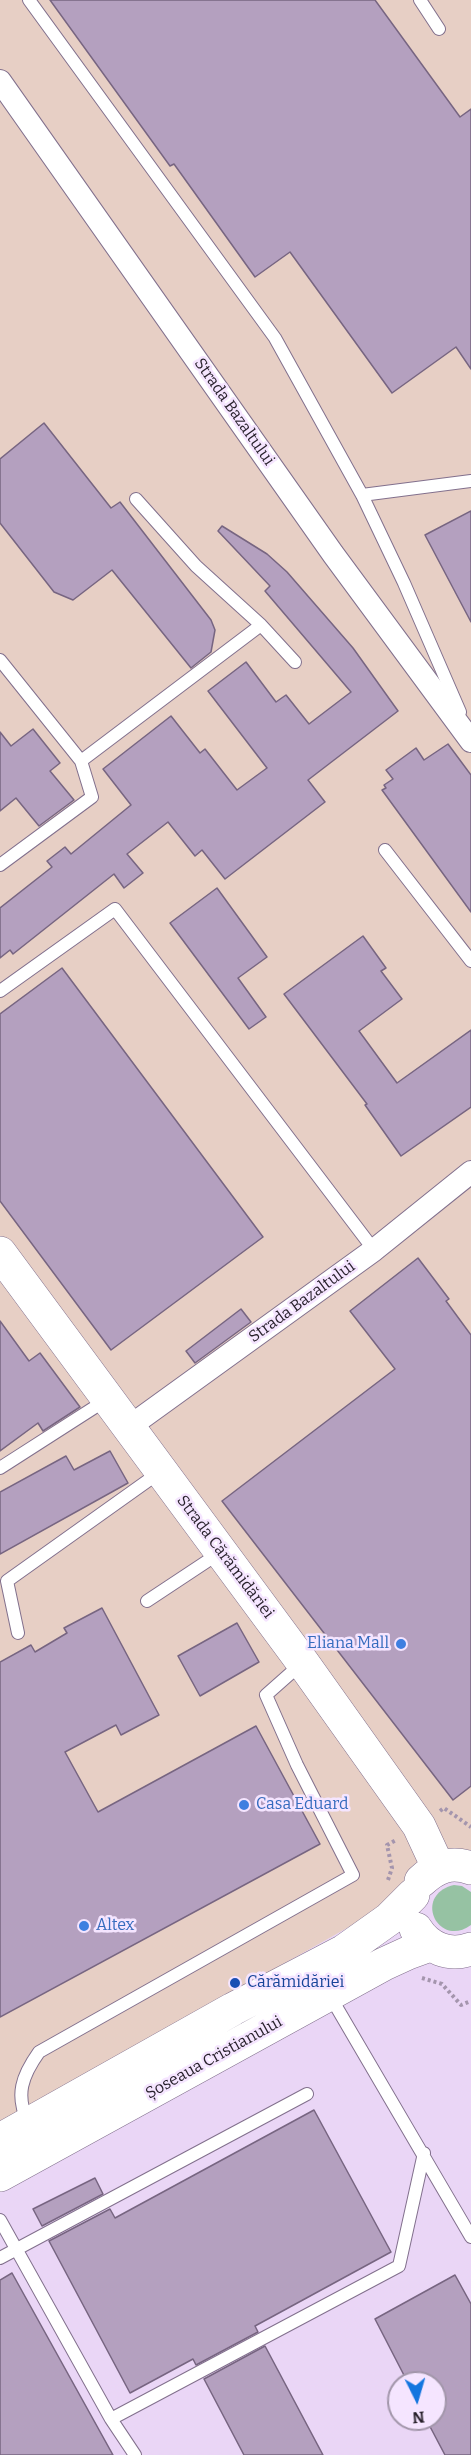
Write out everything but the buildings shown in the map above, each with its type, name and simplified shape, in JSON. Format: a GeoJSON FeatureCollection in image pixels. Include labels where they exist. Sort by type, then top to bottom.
{"type":"FeatureCollection","features":[{"type":"Feature","properties":{"kind":"street","name":"Strada Bazaltului"},"geometry":{"type":"LineString","coordinates":[[0,81],[333,554],[471,740]]}},
{"type":"Feature","properties":{"kind":"street","name":"Strada Bazaltului"},"geometry":{"type":"LineString","coordinates":[[129,1427],[374,1250],[471,1172]]}},
{"type":"Feature","properties":{"kind":"street","name":"Strada Cărămidăriei"},"geometry":{"type":"LineString","coordinates":[[0,1253],[222,1551],[419,1826],[462,1867]]}},
{"type":"Feature","properties":{"kind":"street","name":"Șoseaua Cristianului"},"geometry":{"type":"LineString","coordinates":[[0,2140],[344,1951],[375,1930],[399,1892],[421,1881],[462,1867]]}},
{"type":"Feature","properties":{"kind":"street"},"geometry":{"type":"LineString","coordinates":[[399,1892],[421,1938],[446,1952],[464,1952],[471,1949]]}},
{"type":"Feature","properties":{"kind":"street","name":"Șoseaua Cristianului"},"geometry":{"type":"LineString","coordinates":[[0,2175],[329,1995],[408,1953],[430,1945]]}},
{"type":"Feature","properties":{"kind":"lane"},"geometry":{"type":"LineString","coordinates":[[29,0],[275,338],[362,495],[404,583],[471,740]]}},
{"type":"Feature","properties":{"kind":"lane"},"geometry":{"type":"LineString","coordinates":[[420,0],[439,29]]}},
{"type":"Feature","properties":{"kind":"lane"},"geometry":{"type":"LineString","coordinates":[[362,495],[471,481]]}},
{"type":"Feature","properties":{"kind":"lane"},"geometry":{"type":"LineString","coordinates":[[136,499],[196,566],[261,625],[295,662]]}},
{"type":"Feature","properties":{"kind":"lane"},"geometry":{"type":"LineString","coordinates":[[81,761],[261,625]]}},
{"type":"Feature","properties":{"kind":"lane"},"geometry":{"type":"LineString","coordinates":[[0,660],[81,761],[92,797],[0,865]]}},
{"type":"Feature","properties":{"kind":"lane"},"geometry":{"type":"LineString","coordinates":[[385,850],[471,961]]}},
{"type":"Feature","properties":{"kind":"lane"},"geometry":{"type":"LineString","coordinates":[[0,991],[115,909],[374,1250]]}},
{"type":"Feature","properties":{"kind":"lane"},"geometry":{"type":"LineString","coordinates":[[0,1468],[107,1399]]}},
{"type":"Feature","properties":{"kind":"lane"},"geometry":{"type":"LineString","coordinates":[[18,1633],[7,1581],[161,1471]]}},
{"type":"Feature","properties":{"kind":"lane"},"geometry":{"type":"LineString","coordinates":[[147,1601],[222,1551]]}},
{"type":"Feature","properties":{"kind":"lane"},"geometry":{"type":"LineString","coordinates":[[29,2124],[20,2098],[29,2067],[39,2052],[353,1875],[297,1766],[266,1695],[303,1663]]}},
{"type":"Feature","properties":{"kind":"lane"},"geometry":{"type":"LineString","coordinates":[[329,1995],[424,2153],[471,2237]]}},
{"type":"Feature","properties":{"kind":"lane"},"geometry":{"type":"LineString","coordinates":[[0,2258],[307,2094]]}},
{"type":"Feature","properties":{"kind":"lane"},"geometry":{"type":"LineString","coordinates":[[111,2419],[399,2266],[424,2153]]}},
{"type":"Feature","properties":{"kind":"lane"},"geometry":{"type":"LineString","coordinates":[[0,2220],[111,2419],[135,2455]]}},
{"type":"Feature","properties":{"kind":"path"},"geometry":{"type":"LineString","coordinates":[[399,1892],[387,1845],[444,1808],[471,1827]]}},
{"type":"Feature","properties":{"kind":"path"},"geometry":{"type":"LineString","coordinates":[[417,1978],[427,1978],[442,1984],[461,2005],[471,2001]]}},
{"type":"Feature","properties":{"kind":"shaded area"},"geometry":{"type":"Polygon","coordinates":[[[0,0],[471,0],[471,1858],[0,2124],[0,0]]]}},
{"type":"Feature","properties":{"kind":"green space"},"geometry":{"type":"Polygon","coordinates":[[[454,1885],[462,1886],[471,1892],[471,1925],[459,1931],[440,1926],[434,1918],[432,1908],[434,1899],[441,1891],[454,1885]]]}},
{"type":"Feature","properties":{"kind":"place","name":"Eliana Mall"},"geometry":{"type":"Point","coordinates":[401,1644]}},
{"type":"Feature","properties":{"kind":"place","name":"Casa Eduard"},"geometry":{"type":"Point","coordinates":[244,1805]}},
{"type":"Feature","properties":{"kind":"place","name":"Altex"},"geometry":{"type":"Point","coordinates":[84,1926]}},
{"type":"Feature","properties":{"kind":"place","name":"Cărămidăriei"},"geometry":{"type":"Point","coordinates":[235,1983]}}]}
